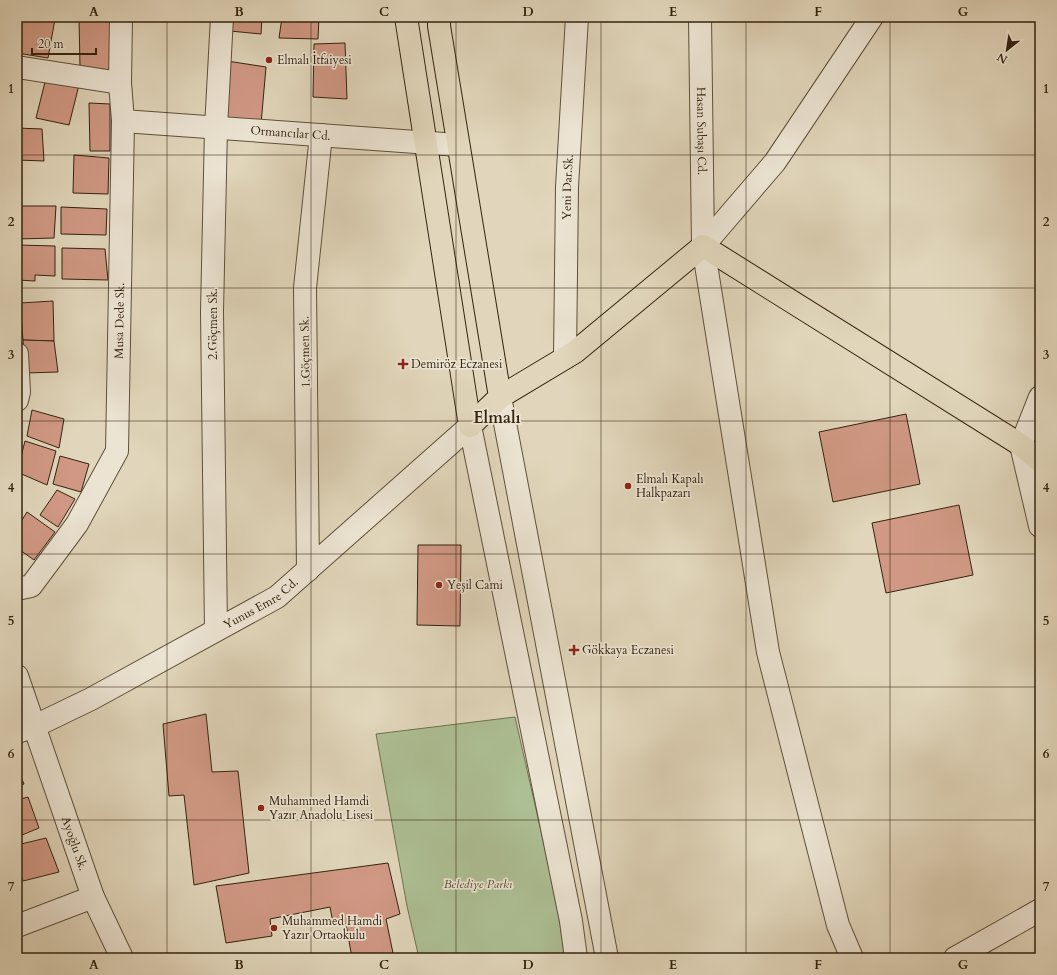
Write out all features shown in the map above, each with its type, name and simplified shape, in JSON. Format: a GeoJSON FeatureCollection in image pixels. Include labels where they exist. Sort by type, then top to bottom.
{"type":"FeatureCollection","features":[{"type":"Feature","properties":{"kind":"main road"},"geometry":{"type":"LineString","coordinates":[[406,17],[470,426]]}},
{"type":"Feature","properties":{"kind":"main road"},"geometry":{"type":"LineString","coordinates":[[439,17],[439,26],[458,145],[500,397]]}},
{"type":"Feature","properties":{"kind":"main road"},"geometry":{"type":"LineString","coordinates":[[470,426],[500,397],[575,352],[703,246],[1021,445],[1040,461]]}},
{"type":"Feature","properties":{"kind":"street","name":"Musa Dede Sk."},"geometry":{"type":"LineString","coordinates":[[17,589],[30,586],[77,524],[117,451],[123,121],[120,83],[121,17]]}},
{"type":"Feature","properties":{"kind":"street","name":"2.Göçmen Sk."},"geometry":{"type":"LineString","coordinates":[[216,630],[212,312],[216,128],[222,17]]}},
{"type":"Feature","properties":{"kind":"street","name":"Yeni Dar.Sk."},"geometry":{"type":"LineString","coordinates":[[564,358],[567,187],[578,17]]}},
{"type":"Feature","properties":{"kind":"street","name":"Hasan Subaşı Cd."},"geometry":{"type":"LineString","coordinates":[[700,17],[703,246],[768,652],[838,925],[852,958]]}},
{"type":"Feature","properties":{"kind":"street"},"geometry":{"type":"LineString","coordinates":[[703,246],[775,162],[872,17]]}},
{"type":"Feature","properties":{"kind":"street"},"geometry":{"type":"LineString","coordinates":[[17,67],[120,83]]}},
{"type":"Feature","properties":{"kind":"street","name":"Ormancılar Cd."},"geometry":{"type":"LineString","coordinates":[[123,121],[458,145]]}},
{"type":"Feature","properties":{"kind":"street","name":"1.Göçmen Sk."},"geometry":{"type":"LineString","coordinates":[[308,570],[304,288],[321,135]]}},
{"type":"Feature","properties":{"kind":"street"},"geometry":{"type":"LineString","coordinates":[[17,354],[19,392],[17,400]]}},
{"type":"Feature","properties":{"kind":"street"},"geometry":{"type":"LineString","coordinates":[[500,397],[607,958]]}},
{"type":"Feature","properties":{"kind":"street"},"geometry":{"type":"LineString","coordinates":[[1040,397],[1021,445],[1040,526]]}},
{"type":"Feature","properties":{"kind":"street"},"geometry":{"type":"LineString","coordinates":[[470,426],[571,921],[576,958]]}},
{"type":"Feature","properties":{"kind":"street","name":"Yunus Emre Cd."},"geometry":{"type":"LineString","coordinates":[[26,729],[91,699],[277,597],[470,426]]}},
{"type":"Feature","properties":{"kind":"street","name":"Ayoğlu Sk."},"geometry":{"type":"LineString","coordinates":[[17,676],[26,729],[93,897],[122,958]]}},
{"type":"Feature","properties":{"kind":"street"},"geometry":{"type":"LineString","coordinates":[[17,926],[93,897]]}},
{"type":"Feature","properties":{"kind":"street"},"geometry":{"type":"LineString","coordinates":[[955,958],[1040,910]]}},
{"type":"Feature","properties":{"kind":"green space","name":"Belediye Parkı"},"geometry":{"type":"Polygon","coordinates":[[[515,717],[556,897],[565,958],[419,958],[407,906],[376,734],[515,717]]]}},
{"type":"Feature","properties":{"kind":"building"},"geometry":{"type":"Polygon","coordinates":[[[18,17],[55,19],[48,58],[17,53],[18,17]]]}},
{"type":"Feature","properties":{"kind":"building"},"geometry":{"type":"Polygon","coordinates":[[[79,17],[110,17],[111,70],[80,67],[79,17]]]}},
{"type":"Feature","properties":{"kind":"building"},"geometry":{"type":"Polygon","coordinates":[[[231,17],[262,17],[261,34],[230,31],[231,17]]]}},
{"type":"Feature","properties":{"kind":"building"},"geometry":{"type":"Polygon","coordinates":[[[282,17],[319,17],[318,39],[279,38],[282,17]]]}},
{"type":"Feature","properties":{"kind":"building"},"geometry":{"type":"Polygon","coordinates":[[[345,43],[347,99],[313,97],[314,44],[345,43]]]}},
{"type":"Feature","properties":{"kind":"building"},"geometry":{"type":"Polygon","coordinates":[[[227,61],[266,67],[261,124],[224,120],[227,61]]]}},
{"type":"Feature","properties":{"kind":"building"},"geometry":{"type":"Polygon","coordinates":[[[46,78],[79,85],[69,125],[36,118],[46,78]]]}},
{"type":"Feature","properties":{"kind":"building"},"geometry":{"type":"Polygon","coordinates":[[[89,103],[110,104],[110,151],[90,151],[89,103]]]}},
{"type":"Feature","properties":{"kind":"building"},"geometry":{"type":"Polygon","coordinates":[[[17,128],[42,129],[44,161],[17,160],[17,128]]]}},
{"type":"Feature","properties":{"kind":"building"},"geometry":{"type":"Polygon","coordinates":[[[74,155],[109,158],[108,194],[73,193],[74,155]]]}},
{"type":"Feature","properties":{"kind":"building"},"geometry":{"type":"Polygon","coordinates":[[[17,206],[56,206],[54,238],[17,239],[17,206]]]}},
{"type":"Feature","properties":{"kind":"building"},"geometry":{"type":"Polygon","coordinates":[[[61,207],[107,209],[106,235],[61,234],[61,207]]]}},
{"type":"Feature","properties":{"kind":"building"},"geometry":{"type":"Polygon","coordinates":[[[17,245],[55,246],[55,276],[35,275],[35,281],[17,280],[17,245]]]}},
{"type":"Feature","properties":{"kind":"building"},"geometry":{"type":"Polygon","coordinates":[[[62,248],[105,249],[108,280],[62,279],[62,248]]]}},
{"type":"Feature","properties":{"kind":"building"},"geometry":{"type":"Polygon","coordinates":[[[53,301],[54,341],[23,340],[20,303],[53,301]]]}},
{"type":"Feature","properties":{"kind":"building"},"geometry":{"type":"Polygon","coordinates":[[[23,340],[54,341],[58,372],[26,373],[23,340]]]}},
{"type":"Feature","properties":{"kind":"building"},"geometry":{"type":"Polygon","coordinates":[[[32,410],[64,419],[59,448],[27,436],[32,410]]]}},
{"type":"Feature","properties":{"kind":"building"},"geometry":{"type":"Polygon","coordinates":[[[906,414],[920,484],[833,502],[819,432],[906,414]]]}},
{"type":"Feature","properties":{"kind":"building"},"geometry":{"type":"Polygon","coordinates":[[[25,441],[56,451],[47,485],[17,472],[25,441]]]}},
{"type":"Feature","properties":{"kind":"building"},"geometry":{"type":"Polygon","coordinates":[[[60,456],[89,464],[81,492],[53,484],[60,456]]]}},
{"type":"Feature","properties":{"kind":"building"},"geometry":{"type":"Polygon","coordinates":[[[57,490],[75,499],[58,527],[40,515],[57,490]]]}},
{"type":"Feature","properties":{"kind":"building"},"geometry":{"type":"Polygon","coordinates":[[[959,505],[973,575],[886,593],[872,523],[959,505]]]}},
{"type":"Feature","properties":{"kind":"building"},"geometry":{"type":"Polygon","coordinates":[[[27,512],[55,532],[34,560],[17,548],[17,528],[27,512]]]}},
{"type":"Feature","properties":{"kind":"building","name":"Yeşil Cami"},"geometry":{"type":"Polygon","coordinates":[[[418,545],[461,545],[460,626],[417,625],[418,545]]]}},
{"type":"Feature","properties":{"kind":"building","name":"Muhammed Hamdi Yazır Anadolu Lisesi"},"geometry":{"type":"Polygon","coordinates":[[[206,714],[212,772],[238,771],[249,873],[194,885],[184,795],[169,796],[163,724],[206,714]]]}},
{"type":"Feature","properties":{"kind":"building"},"geometry":{"type":"Polygon","coordinates":[[[17,768],[24,784],[17,786],[17,768]]]}},
{"type":"Feature","properties":{"kind":"building"},"geometry":{"type":"Polygon","coordinates":[[[28,797],[39,828],[17,837],[17,800],[28,797]]]}},
{"type":"Feature","properties":{"kind":"building"},"geometry":{"type":"Polygon","coordinates":[[[46,838],[59,872],[23,881],[17,864],[17,845],[46,838]]]}},
{"type":"Feature","properties":{"kind":"building","name":"Muhammed Hamdi Yazır Ortaokulu"},"geometry":{"type":"Polygon","coordinates":[[[388,863],[400,914],[386,919],[394,958],[352,958],[346,924],[333,923],[330,907],[270,919],[272,936],[226,943],[216,886],[388,863]]]}},
{"type":"Feature","properties":{"kind":"place","name":"Elmalı İtfaiyesi"},"geometry":{"type":"Point","coordinates":[269,60]}},
{"type":"Feature","properties":{"kind":"place","name":"Demiröz Eczanesi"},"geometry":{"type":"Point","coordinates":[403,364]}},
{"type":"Feature","properties":{"kind":"place","name":"Elmalı Kapalı Halkpazarı"},"geometry":{"type":"Point","coordinates":[628,486]}},
{"type":"Feature","properties":{"kind":"place","name":"Yeşil Cami"},"geometry":{"type":"Point","coordinates":[439,585]}},
{"type":"Feature","properties":{"kind":"place","name":"Gökkaya Eczanesi"},"geometry":{"type":"Point","coordinates":[574,650]}},
{"type":"Feature","properties":{"kind":"place","name":"Muhammed Hamdi Yazır Anadolu Lisesi"},"geometry":{"type":"Point","coordinates":[261,808]}},
{"type":"Feature","properties":{"kind":"place","name":"Muhammed Hamdi Yazır Ortaokulu"},"geometry":{"type":"Point","coordinates":[274,928]}},
{"type":"Feature","properties":{"kind":"district","name":"Elmalı"},"geometry":{"type":"Point","coordinates":[497,417]}}]}
